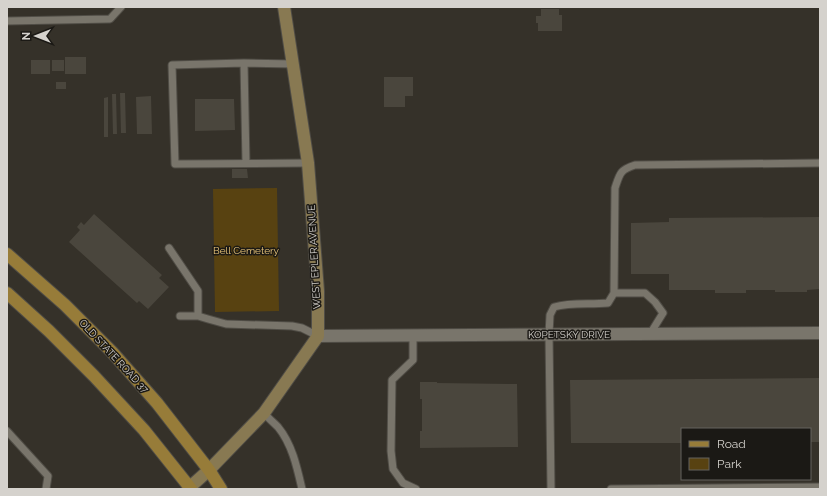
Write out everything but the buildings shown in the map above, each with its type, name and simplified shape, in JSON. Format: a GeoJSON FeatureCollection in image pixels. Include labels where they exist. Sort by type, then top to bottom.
{"type":"FeatureCollection","features":[{"type":"Feature","properties":{"kind":"main road","name":"OLD STATE ROAD 37"},"geometry":{"type":"LineString","coordinates":[[7,254],[64,305],[112,352],[157,403],[208,470]]}},
{"type":"Feature","properties":{"kind":"main road"},"geometry":{"type":"LineString","coordinates":[[7,293],[50,331],[94,376],[144,430],[189,488]]}},
{"type":"Feature","properties":{"kind":"main road"},"geometry":{"type":"LineString","coordinates":[[208,470],[221,489]]}},
{"type":"Feature","properties":{"kind":"street","name":"WEST EPLER AVENUE"},"geometry":{"type":"LineString","coordinates":[[284,7],[308,163],[318,291],[318,336]]}},
{"type":"Feature","properties":{"kind":"street","name":"KOPETSKY DRIVE"},"geometry":{"type":"LineString","coordinates":[[318,336],[820,333]]}},
{"type":"Feature","properties":{"kind":"street"},"geometry":{"type":"LineString","coordinates":[[189,488],[264,413],[318,336]]}},
{"type":"Feature","properties":{"kind":"lane"},"geometry":{"type":"LineString","coordinates":[[7,21],[110,19],[121,7]]}},
{"type":"Feature","properties":{"kind":"lane"},"geometry":{"type":"LineString","coordinates":[[293,64],[244,63],[172,65],[175,164],[308,163]]}},
{"type":"Feature","properties":{"kind":"lane"},"geometry":{"type":"LineString","coordinates":[[244,63],[246,163]]}},
{"type":"Feature","properties":{"kind":"lane"},"geometry":{"type":"LineString","coordinates":[[551,489],[550,315],[554,307],[564,304],[608,303],[614,293],[615,188],[619,176],[625,168],[636,165],[820,163]]}},
{"type":"Feature","properties":{"kind":"lane"},"geometry":{"type":"LineString","coordinates":[[169,248],[198,291],[198,316]]}},
{"type":"Feature","properties":{"kind":"lane"},"geometry":{"type":"LineString","coordinates":[[614,293],[645,293],[655,302],[663,313],[650,334]]}},
{"type":"Feature","properties":{"kind":"lane"},"geometry":{"type":"LineString","coordinates":[[180,316],[198,316],[226,324],[292,326],[302,328],[318,336]]}},
{"type":"Feature","properties":{"kind":"lane"},"geometry":{"type":"LineString","coordinates":[[413,335],[413,360],[392,380],[391,451],[393,469],[396,474],[403,483],[416,489]]}},
{"type":"Feature","properties":{"kind":"lane"},"geometry":{"type":"LineString","coordinates":[[264,413],[278,427],[289,444],[302,489]]}},
{"type":"Feature","properties":{"kind":"lane"},"geometry":{"type":"LineString","coordinates":[[7,431],[48,476],[46,489]]}},
{"type":"Feature","properties":{"kind":"lane"},"geometry":{"type":"LineString","coordinates":[[611,489],[820,487]]}},
{"type":"Feature","properties":{"kind":"green space","name":"Bell Cemetery"},"geometry":{"type":"Polygon","coordinates":[[[277,188],[279,311],[215,312],[213,189],[277,188]]]}}]}
